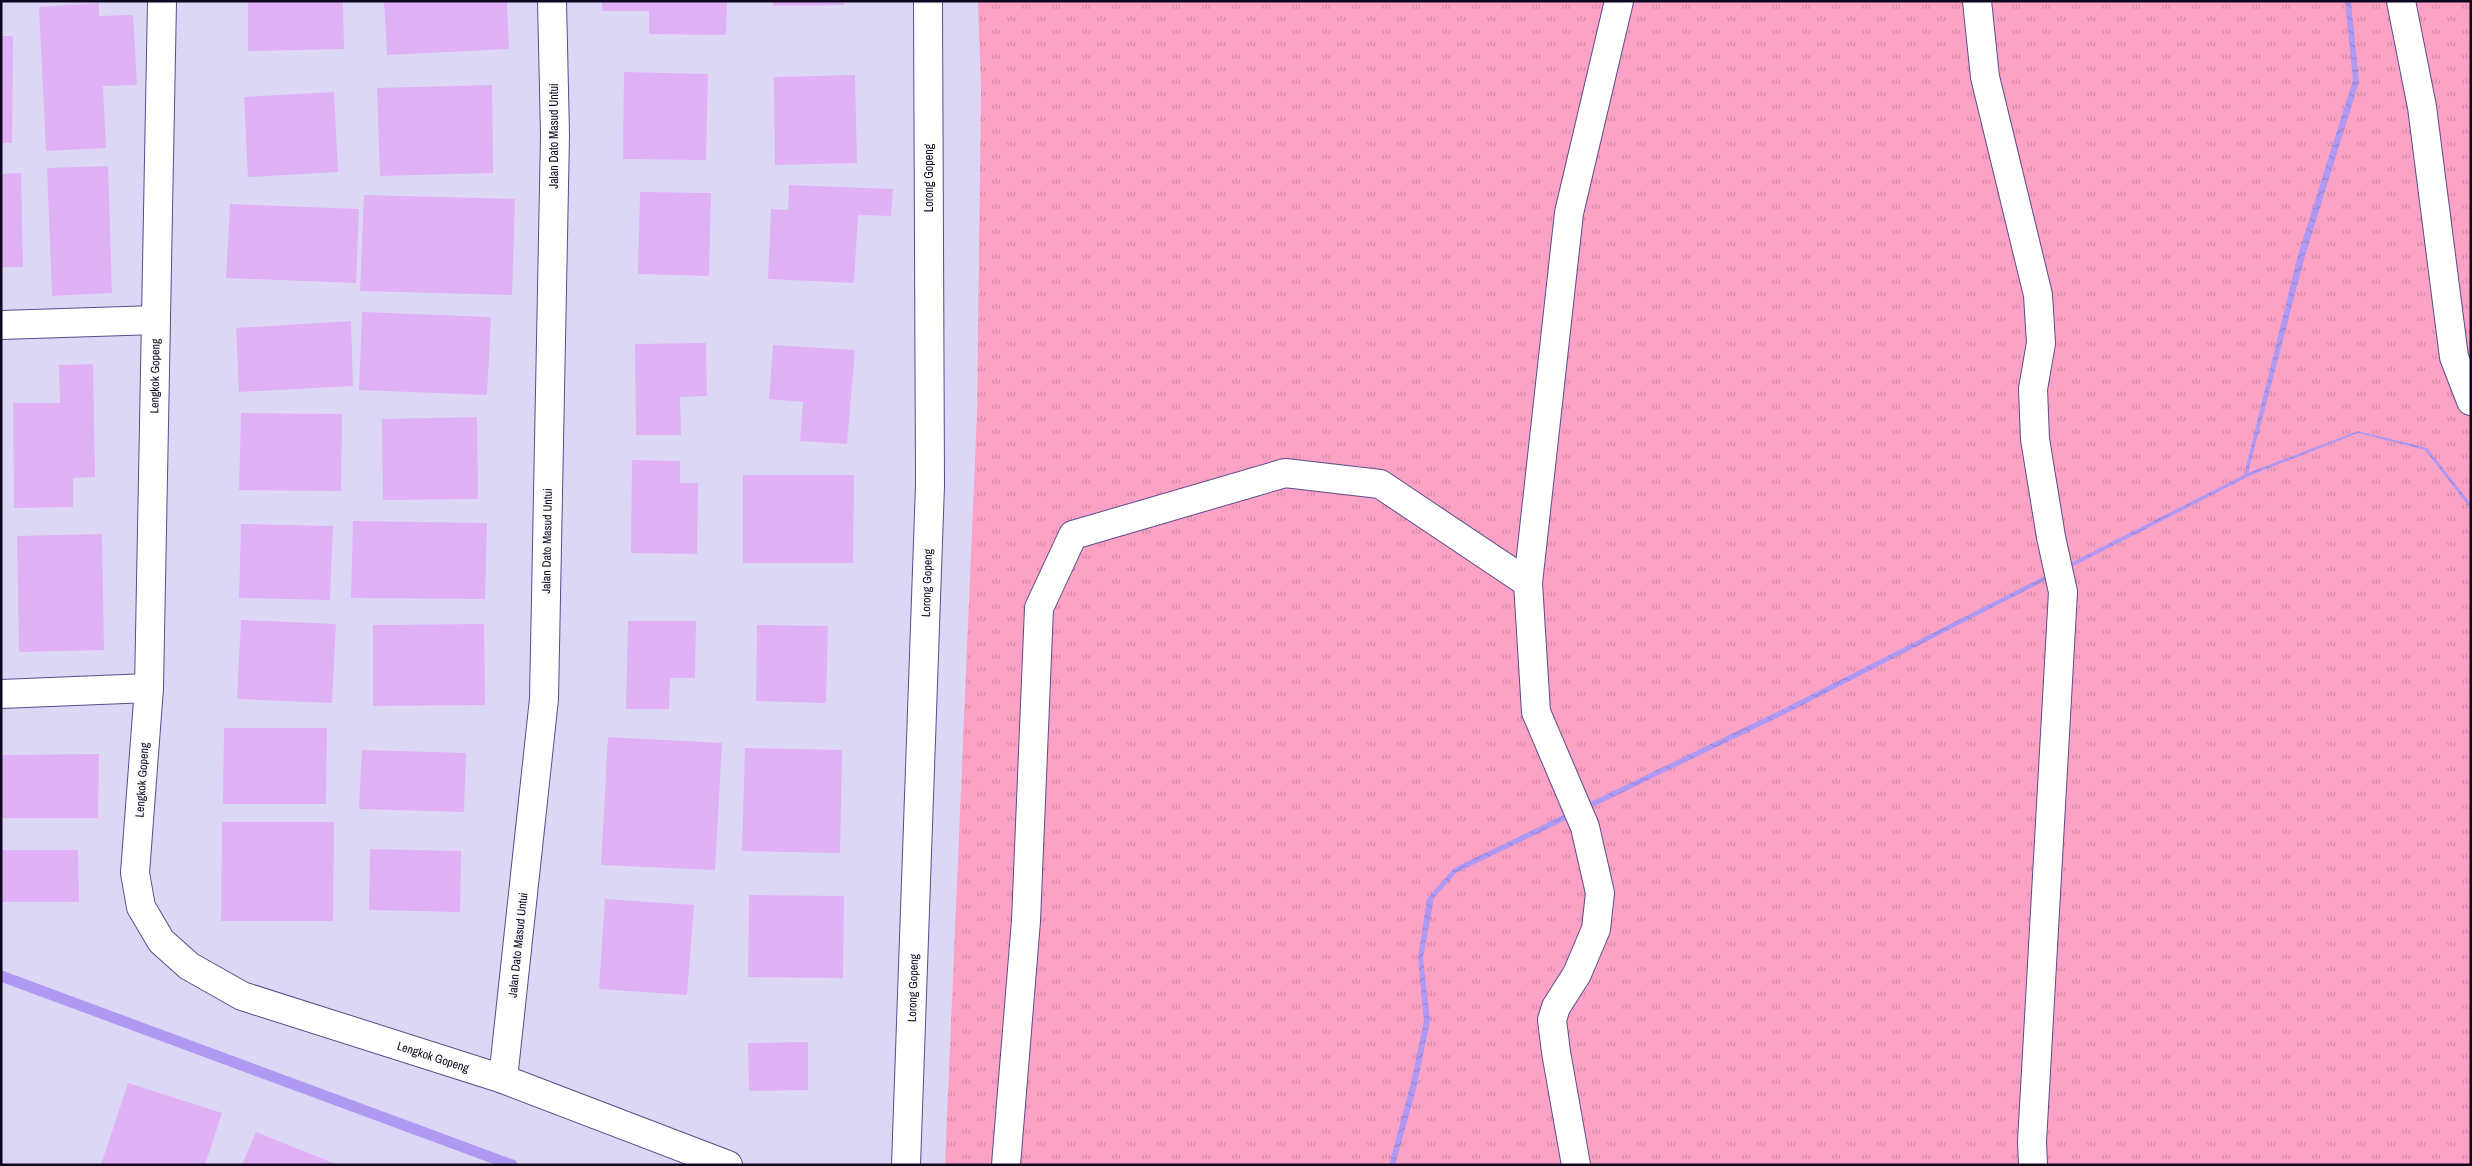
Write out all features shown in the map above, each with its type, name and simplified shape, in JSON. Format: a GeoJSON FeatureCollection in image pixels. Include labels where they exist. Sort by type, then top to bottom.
{"type":"FeatureCollection","features":[{"type":"Feature","properties":{"kind":"street","name":"Lengkok Gopeng"},"geometry":{"type":"LineString","coordinates":[[162,1],[149,688],[135,873],[141,907],[161,941],[189,966],[242,996],[503,1079],[728,1165]]}},
{"type":"Feature","properties":{"kind":"street","name":"Jalan Dato Masud Untui"},"geometry":{"type":"LineString","coordinates":[[503,1079],[544,699],[555,135],[552,1]]}},
{"type":"Feature","properties":{"kind":"street","name":"Lorong Gopeng"},"geometry":{"type":"LineString","coordinates":[[906,1165],[930,485],[928,1]]}},
{"type":"Feature","properties":{"kind":"street"},"geometry":{"type":"LineString","coordinates":[[1576,1165],[1552,1020],[1556,1007],[1577,974],[1596,929],[1600,892],[1585,827],[1536,712],[1528,583],[1569,213],[1619,1]]}},
{"type":"Feature","properties":{"kind":"street"},"geometry":{"type":"LineString","coordinates":[[1977,1],[1985,77],[2038,295],[2041,343],[2033,389],[2035,439],[2050,537],[2063,592],[2032,1132],[2033,1165]]}},
{"type":"Feature","properties":{"kind":"street"},"geometry":{"type":"LineString","coordinates":[[2401,1],[2422,107],[2454,357],[2471,401]]}},
{"type":"Feature","properties":{"kind":"street"},"geometry":{"type":"LineString","coordinates":[[1,325],[156,320]]}},
{"type":"Feature","properties":{"kind":"street"},"geometry":{"type":"LineString","coordinates":[[1006,1165],[1026,921],[1039,608],[1073,535],[1285,473],[1380,484],[1528,583]]}},
{"type":"Feature","properties":{"kind":"street"},"geometry":{"type":"LineString","coordinates":[[1,694],[149,688]]}},
{"type":"Feature","properties":{"kind":"green space"},"geometry":{"type":"Polygon","coordinates":[[[978,1],[2471,1],[2471,1165],[945,1165],[977,413],[981,89],[978,1]]]}},
{"type":"Feature","properties":{"kind":"water"},"geometry":{"type":"Polygon","coordinates":[[[2345,1],[2351,1],[2359,82],[2305,256],[2248,473],[2358,431],[2427,448],[2471,504],[2471,509],[2425,450],[2358,433],[2249,476],[1787,713],[1456,873],[1434,898],[1423,958],[1430,1021],[1416,1089],[1395,1165],[1389,1165],[1411,1083],[1424,1021],[1418,958],[1427,899],[1454,868],[1783,709],[2244,475],[2298,255],[2353,80],[2345,1]]]}},
{"type":"Feature","properties":{"kind":"building"},"geometry":{"type":"Polygon","coordinates":[[[248,1],[343,1],[344,49],[248,51],[248,1]]]}},
{"type":"Feature","properties":{"kind":"building"},"geometry":{"type":"Polygon","coordinates":[[[384,1],[507,1],[509,49],[387,55],[384,1]]]}},
{"type":"Feature","properties":{"kind":"building"},"geometry":{"type":"Polygon","coordinates":[[[602,1],[727,1],[726,35],[649,34],[649,11],[602,11],[602,1]]]}},
{"type":"Feature","properties":{"kind":"building"},"geometry":{"type":"Polygon","coordinates":[[[773,1],[844,1],[844,5],[773,6],[773,1]]]}},
{"type":"Feature","properties":{"kind":"building"},"geometry":{"type":"Polygon","coordinates":[[[99,3],[99,16],[133,15],[137,85],[103,86],[106,148],[46,151],[39,7],[99,3]]]}},
{"type":"Feature","properties":{"kind":"building"},"geometry":{"type":"Polygon","coordinates":[[[1,36],[13,36],[12,143],[1,143],[1,36]]]}},
{"type":"Feature","properties":{"kind":"building"},"geometry":{"type":"Polygon","coordinates":[[[624,72],[708,74],[706,160],[623,159],[624,72]]]}},
{"type":"Feature","properties":{"kind":"building"},"geometry":{"type":"Polygon","coordinates":[[[855,75],[857,163],[775,165],[774,77],[855,75]]]}},
{"type":"Feature","properties":{"kind":"building"},"geometry":{"type":"Polygon","coordinates":[[[492,85],[493,173],[380,176],[377,88],[492,85]]]}},
{"type":"Feature","properties":{"kind":"building"},"geometry":{"type":"Polygon","coordinates":[[[334,92],[338,172],[248,177],[244,97],[334,92]]]}},
{"type":"Feature","properties":{"kind":"building"},"geometry":{"type":"Polygon","coordinates":[[[108,166],[112,293],[52,296],[47,168],[108,166]]]}},
{"type":"Feature","properties":{"kind":"building"},"geometry":{"type":"Polygon","coordinates":[[[21,173],[23,267],[1,267],[1,174],[21,173]]]}},
{"type":"Feature","properties":{"kind":"building"},"geometry":{"type":"Polygon","coordinates":[[[789,185],[893,189],[891,216],[858,215],[854,283],[768,279],[771,209],[788,210],[789,185]]]}},
{"type":"Feature","properties":{"kind":"building"},"geometry":{"type":"Polygon","coordinates":[[[640,192],[711,193],[709,276],[638,274],[640,192]]]}},
{"type":"Feature","properties":{"kind":"building"},"geometry":{"type":"Polygon","coordinates":[[[364,195],[515,199],[512,295],[360,291],[364,195]]]}},
{"type":"Feature","properties":{"kind":"building"},"geometry":{"type":"Polygon","coordinates":[[[230,204],[359,209],[356,283],[226,278],[230,204]]]}},
{"type":"Feature","properties":{"kind":"building"},"geometry":{"type":"Polygon","coordinates":[[[362,312],[491,317],[487,395],[359,390],[362,312]]]}},
{"type":"Feature","properties":{"kind":"building"},"geometry":{"type":"Polygon","coordinates":[[[351,321],[353,386],[239,392],[236,328],[351,321]]]}},
{"type":"Feature","properties":{"kind":"building"},"geometry":{"type":"Polygon","coordinates":[[[706,343],[707,396],[680,397],[681,435],[636,435],[635,344],[706,343]]]}},
{"type":"Feature","properties":{"kind":"building"},"geometry":{"type":"Polygon","coordinates":[[[773,345],[855,350],[847,444],[800,441],[803,402],[769,399],[773,345]]]}},
{"type":"Feature","properties":{"kind":"building"},"geometry":{"type":"Polygon","coordinates":[[[93,364],[95,477],[73,478],[73,507],[14,508],[13,403],[60,403],[59,365],[93,364]]]}},
{"type":"Feature","properties":{"kind":"building"},"geometry":{"type":"Polygon","coordinates":[[[241,413],[342,414],[341,491],[239,490],[241,413]]]}},
{"type":"Feature","properties":{"kind":"building"},"geometry":{"type":"Polygon","coordinates":[[[477,417],[478,499],[383,500],[382,419],[477,417]]]}},
{"type":"Feature","properties":{"kind":"building"},"geometry":{"type":"Polygon","coordinates":[[[632,460],[680,461],[680,483],[698,483],[697,554],[631,553],[632,460]]]}},
{"type":"Feature","properties":{"kind":"building"},"geometry":{"type":"Polygon","coordinates":[[[743,475],[854,475],[853,563],[743,563],[743,475]]]}},
{"type":"Feature","properties":{"kind":"building"},"geometry":{"type":"Polygon","coordinates":[[[353,521],[487,523],[485,599],[351,598],[353,521]]]}},
{"type":"Feature","properties":{"kind":"building"},"geometry":{"type":"Polygon","coordinates":[[[241,524],[333,526],[330,600],[239,598],[241,524]]]}},
{"type":"Feature","properties":{"kind":"building"},"geometry":{"type":"Polygon","coordinates":[[[102,534],[104,650],[19,652],[17,536],[102,534]]]}},
{"type":"Feature","properties":{"kind":"building"},"geometry":{"type":"Polygon","coordinates":[[[241,620],[336,624],[332,703],[237,699],[241,620]]]}},
{"type":"Feature","properties":{"kind":"building"},"geometry":{"type":"Polygon","coordinates":[[[628,621],[696,621],[695,678],[670,678],[669,709],[626,709],[628,621]]]}},
{"type":"Feature","properties":{"kind":"building"},"geometry":{"type":"Polygon","coordinates":[[[484,624],[485,705],[373,706],[373,625],[484,624]]]}},
{"type":"Feature","properties":{"kind":"building"},"geometry":{"type":"Polygon","coordinates":[[[757,625],[828,626],[826,703],[756,701],[757,625]]]}},
{"type":"Feature","properties":{"kind":"building"},"geometry":{"type":"Polygon","coordinates":[[[224,728],[327,728],[326,804],[223,804],[224,728]]]}},
{"type":"Feature","properties":{"kind":"building"},"geometry":{"type":"Polygon","coordinates":[[[608,737],[722,743],[715,870],[601,865],[608,737]]]}},
{"type":"Feature","properties":{"kind":"building"},"geometry":{"type":"Polygon","coordinates":[[[745,748],[842,750],[840,853],[742,851],[745,748]]]}},
{"type":"Feature","properties":{"kind":"building"},"geometry":{"type":"Polygon","coordinates":[[[362,750],[466,753],[464,812],[359,809],[362,750]]]}},
{"type":"Feature","properties":{"kind":"building"},"geometry":{"type":"Polygon","coordinates":[[[99,754],[98,818],[1,818],[1,755],[99,754]]]}},
{"type":"Feature","properties":{"kind":"building"},"geometry":{"type":"Polygon","coordinates":[[[222,822],[334,822],[333,921],[221,921],[222,822]]]}},
{"type":"Feature","properties":{"kind":"building"},"geometry":{"type":"Polygon","coordinates":[[[370,849],[461,851],[460,912],[369,910],[370,849]]]}},
{"type":"Feature","properties":{"kind":"building"},"geometry":{"type":"Polygon","coordinates":[[[1,850],[78,850],[79,902],[1,902],[1,850]]]}},
{"type":"Feature","properties":{"kind":"building"},"geometry":{"type":"Polygon","coordinates":[[[749,895],[844,896],[843,978],[748,977],[749,895]]]}},
{"type":"Feature","properties":{"kind":"building"},"geometry":{"type":"Polygon","coordinates":[[[605,899],[694,905],[687,995],[599,989],[605,899]]]}},
{"type":"Feature","properties":{"kind":"building"},"geometry":{"type":"Polygon","coordinates":[[[808,1042],[808,1090],[749,1091],[748,1043],[808,1042]]]}},
{"type":"Feature","properties":{"kind":"building"},"geometry":{"type":"Polygon","coordinates":[[[128,1083],[222,1113],[205,1165],[101,1165],[128,1083]]]}},
{"type":"Feature","properties":{"kind":"building"},"geometry":{"type":"Polygon","coordinates":[[[256,1132],[338,1165],[242,1165],[256,1132]]]}},
{"type":"Feature","properties":{"kind":"waterway"},"geometry":{"type":"LineString","coordinates":[[1,976],[512,1165]]}}]}
